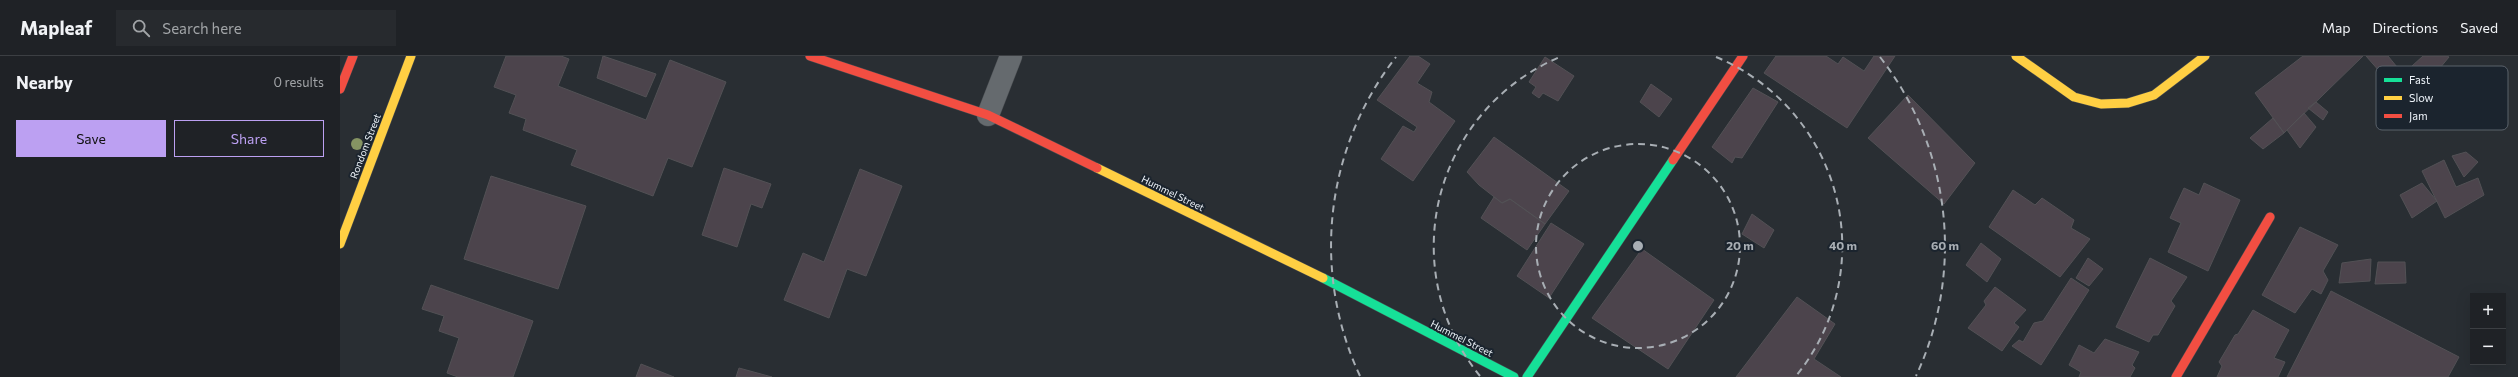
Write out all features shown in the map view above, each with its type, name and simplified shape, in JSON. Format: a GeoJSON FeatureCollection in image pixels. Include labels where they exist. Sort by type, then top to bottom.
{"type":"FeatureCollection","features":[{"type":"Feature","properties":{"kind":"street"},"geometry":{"type":"LineString","coordinates":[[340,89],[353,56]]}},
{"type":"Feature","properties":{"kind":"street","name":"Rondom Street"},"geometry":{"type":"LineString","coordinates":[[340,244],[411,56]]}},
{"type":"Feature","properties":{"kind":"street","name":"Hummel Street"},"geometry":{"type":"LineString","coordinates":[[810,56],[988,115],[1343,288],[1514,377]]}},
{"type":"Feature","properties":{"kind":"street"},"geometry":{"type":"LineString","coordinates":[[988,115],[1011,56]]}},
{"type":"Feature","properties":{"kind":"street"},"geometry":{"type":"LineString","coordinates":[[1527,377],[1743,56]]}},
{"type":"Feature","properties":{"kind":"street"},"geometry":{"type":"LineString","coordinates":[[2016,56],[2074,98],[2101,104],[2128,103],[2154,95],[2205,56]]}},
{"type":"Feature","properties":{"kind":"street"},"geometry":{"type":"LineString","coordinates":[[2176,377],[2270,217]]}},
{"type":"Feature","properties":{"kind":"building"},"geometry":{"type":"Polygon","coordinates":[[[506,56],[561,56],[569,59],[558,86],[646,120],[670,60],[726,82],[692,167],[668,158],[653,196],[571,165],[577,150],[523,130],[526,119],[509,113],[516,95],[494,87],[506,56]]]}},
{"type":"Feature","properties":{"kind":"building"},"geometry":{"type":"Polygon","coordinates":[[[603,56],[656,74],[646,97],[597,78],[603,56]]]}},
{"type":"Feature","properties":{"kind":"building"},"geometry":{"type":"Polygon","coordinates":[[[1410,56],[1418,56],[1430,64],[1417,83],[1432,92],[1429,102],[1455,121],[1413,181],[1381,159],[1403,126],[1414,132],[1417,127],[1377,100],[1410,56]]]}},
{"type":"Feature","properties":{"kind":"building"},"geometry":{"type":"Polygon","coordinates":[[[1776,56],[1826,56],[1838,64],[1843,57],[1864,71],[1874,56],[1895,56],[1847,128],[1764,73],[1776,56]]]}},
{"type":"Feature","properties":{"kind":"building"},"geometry":{"type":"Polygon","coordinates":[[[2303,56],[2363,56],[2284,133],[2255,93],[2303,56]]]}},
{"type":"Feature","properties":{"kind":"building"},"geometry":{"type":"Polygon","coordinates":[[[2366,56],[2388,56],[2396,66],[2376,66],[2376,67],[2366,56]]]}},
{"type":"Feature","properties":{"kind":"building"},"geometry":{"type":"Polygon","coordinates":[[[2423,56],[2449,57],[2442,66],[2412,66],[2423,56]]]}},
{"type":"Feature","properties":{"kind":"building"},"geometry":{"type":"Polygon","coordinates":[[[1545,57],[1574,76],[1558,101],[1543,93],[1539,98],[1532,93],[1536,87],[1529,82],[1545,57]]]}},
{"type":"Feature","properties":{"kind":"building"},"geometry":{"type":"Polygon","coordinates":[[[1651,84],[1672,99],[1659,117],[1640,102],[1651,84]]]}},
{"type":"Feature","properties":{"kind":"building"},"geometry":{"type":"Polygon","coordinates":[[[1753,88],[1778,102],[1742,158],[1735,157],[1732,163],[1712,147],[1753,88]]]}},
{"type":"Feature","properties":{"kind":"building"},"geometry":{"type":"Polygon","coordinates":[[[1908,95],[1975,163],[1944,204],[1868,138],[1908,95]]]}},
{"type":"Feature","properties":{"kind":"building"},"geometry":{"type":"Polygon","coordinates":[[[2316,102],[2328,112],[2323,120],[2308,108],[2316,102]]]}},
{"type":"Feature","properties":{"kind":"building"},"geometry":{"type":"Polygon","coordinates":[[[2304,113],[2316,127],[2300,148],[2287,130],[2304,113]]]}},
{"type":"Feature","properties":{"kind":"building"},"geometry":{"type":"Polygon","coordinates":[[[2273,118],[2284,133],[2263,149],[2250,138],[2273,118]]]}},
{"type":"Feature","properties":{"kind":"building"},"geometry":{"type":"Polygon","coordinates":[[[1494,137],[1569,191],[1545,224],[1510,199],[1502,203],[1479,185],[1467,172],[1494,137]]]}},
{"type":"Feature","properties":{"kind":"building"},"geometry":{"type":"Polygon","coordinates":[[[2466,152],[2478,162],[2464,177],[2452,156],[2466,152]]]}},
{"type":"Feature","properties":{"kind":"building"},"geometry":{"type":"Polygon","coordinates":[[[2444,160],[2456,187],[2478,178],[2484,195],[2445,218],[2422,171],[2444,160]]]}},
{"type":"Feature","properties":{"kind":"building"},"geometry":{"type":"Polygon","coordinates":[[[724,168],[771,184],[762,208],[751,204],[737,247],[702,235],[724,168]]]}},
{"type":"Feature","properties":{"kind":"building"},"geometry":{"type":"Polygon","coordinates":[[[860,169],[902,186],[866,276],[847,269],[829,318],[784,300],[803,253],[824,262],[860,169]]]}},
{"type":"Feature","properties":{"kind":"building"},"geometry":{"type":"Polygon","coordinates":[[[491,176],[586,206],[558,289],[464,259],[491,176]]]}},
{"type":"Feature","properties":{"kind":"building"},"geometry":{"type":"Polygon","coordinates":[[[2204,183],[2240,200],[2208,271],[2168,252],[2181,223],[2170,218],[2184,188],[2199,195],[2204,183]]]}},
{"type":"Feature","properties":{"kind":"building"},"geometry":{"type":"Polygon","coordinates":[[[2422,183],[2437,201],[2412,218],[2400,195],[2422,183]]]}},
{"type":"Feature","properties":{"kind":"building"},"geometry":{"type":"Polygon","coordinates":[[[2013,190],[2035,205],[2042,198],[2074,220],[2071,228],[2090,239],[2060,277],[1989,227],[2013,190]]]}},
{"type":"Feature","properties":{"kind":"building"},"geometry":{"type":"Polygon","coordinates":[[[1494,197],[1502,203],[1510,199],[1545,224],[1527,250],[1481,218],[1494,197]]]}},
{"type":"Feature","properties":{"kind":"building"},"geometry":{"type":"Polygon","coordinates":[[[1752,214],[1774,230],[1764,248],[1742,234],[1752,214]]]}},
{"type":"Feature","properties":{"kind":"building"},"geometry":{"type":"Polygon","coordinates":[[[1551,223],[1584,244],[1549,298],[1517,276],[1551,223]]]}},
{"type":"Feature","properties":{"kind":"building"},"geometry":{"type":"Polygon","coordinates":[[[2300,227],[2338,245],[2323,271],[2328,280],[2321,294],[2312,289],[2295,313],[2262,295],[2300,227]]]}},
{"type":"Feature","properties":{"kind":"building"},"geometry":{"type":"Polygon","coordinates":[[[1981,243],[2001,259],[1987,282],[1966,265],[1981,243]]]}},
{"type":"Feature","properties":{"kind":"building"},"geometry":{"type":"Polygon","coordinates":[[[1642,249],[1714,300],[1668,369],[1592,318],[1642,249]]]}},
{"type":"Feature","properties":{"kind":"building"},"geometry":{"type":"Polygon","coordinates":[[[2088,258],[2103,269],[2089,286],[2076,278],[2088,258]]]}},
{"type":"Feature","properties":{"kind":"building"},"geometry":{"type":"Polygon","coordinates":[[[2150,258],[2187,277],[2171,301],[2175,306],[2158,335],[2153,335],[2149,342],[2116,327],[2150,258]]]}},
{"type":"Feature","properties":{"kind":"building"},"geometry":{"type":"Polygon","coordinates":[[[2371,259],[2370,281],[2339,283],[2342,263],[2371,259]]]}},
{"type":"Feature","properties":{"kind":"building"},"geometry":{"type":"Polygon","coordinates":[[[2378,262],[2405,262],[2406,283],[2375,284],[2378,262]]]}},
{"type":"Feature","properties":{"kind":"building"},"geometry":{"type":"Polygon","coordinates":[[[2071,278],[2089,290],[2041,365],[2012,346],[2019,340],[2023,342],[2034,323],[2043,321],[2071,278]]]}},
{"type":"Feature","properties":{"kind":"building"},"geometry":{"type":"Polygon","coordinates":[[[431,285],[533,321],[513,377],[458,377],[447,373],[459,338],[439,331],[444,316],[422,309],[431,285]]]}},
{"type":"Feature","properties":{"kind":"building"},"geometry":{"type":"Polygon","coordinates":[[[1995,287],[2026,310],[2014,323],[2019,327],[2002,351],[1968,328],[1986,305],[1984,301],[1995,287]]]}},
{"type":"Feature","properties":{"kind":"building"},"geometry":{"type":"Polygon","coordinates":[[[2331,291],[2459,357],[2448,377],[2287,377],[2331,291]]]}},
{"type":"Feature","properties":{"kind":"building"},"geometry":{"type":"Polygon","coordinates":[[[1797,297],[1835,324],[1814,359],[1841,377],[1736,377],[1797,297]]]}},
{"type":"Feature","properties":{"kind":"building"},"geometry":{"type":"Polygon","coordinates":[[[2253,310],[2289,330],[2274,358],[2285,362],[2278,377],[2217,377],[2222,366],[2219,362],[2235,335],[2238,334],[2253,310]]]}},
{"type":"Feature","properties":{"kind":"building"},"geometry":{"type":"Polygon","coordinates":[[[2105,339],[2139,352],[2132,365],[2135,368],[2130,377],[2079,377],[2081,372],[2069,365],[2079,345],[2094,353],[2105,339]]]}},
{"type":"Feature","properties":{"kind":"building"},"geometry":{"type":"Polygon","coordinates":[[[641,364],[674,377],[636,377],[641,364]]]}},
{"type":"Feature","properties":{"kind":"building"},"geometry":{"type":"Polygon","coordinates":[[[739,368],[772,377],[736,377],[739,368]]]}},
{"type":"Feature","properties":{"kind":"traffic: fast"},"geometry":{"type":"LineString","coordinates":[[1527,377],[1673,160]]}},
{"type":"Feature","properties":{"kind":"traffic: fast"},"geometry":{"type":"LineString","coordinates":[[1323,278],[1514,377]]}},
{"type":"Feature","properties":{"kind":"traffic: slow"},"geometry":{"type":"LineString","coordinates":[[340,244],[411,56]]}},
{"type":"Feature","properties":{"kind":"traffic: slow"},"geometry":{"type":"LineString","coordinates":[[2016,56],[2074,97],[2101,104],[2128,103],[2154,95],[2205,56]]}},
{"type":"Feature","properties":{"kind":"traffic: slow"},"geometry":{"type":"LineString","coordinates":[[1097,168],[1323,278]]}},
{"type":"Feature","properties":{"kind":"traffic: jam"},"geometry":{"type":"LineString","coordinates":[[340,89],[353,56]]}},
{"type":"Feature","properties":{"kind":"traffic: jam"},"geometry":{"type":"LineString","coordinates":[[810,56],[988,115],[1097,168]]}},
{"type":"Feature","properties":{"kind":"traffic: jam"},"geometry":{"type":"LineString","coordinates":[[1673,160],[1743,56]]}},
{"type":"Feature","properties":{"kind":"traffic: jam"},"geometry":{"type":"LineString","coordinates":[[2176,377],[2270,217]]}}]}
